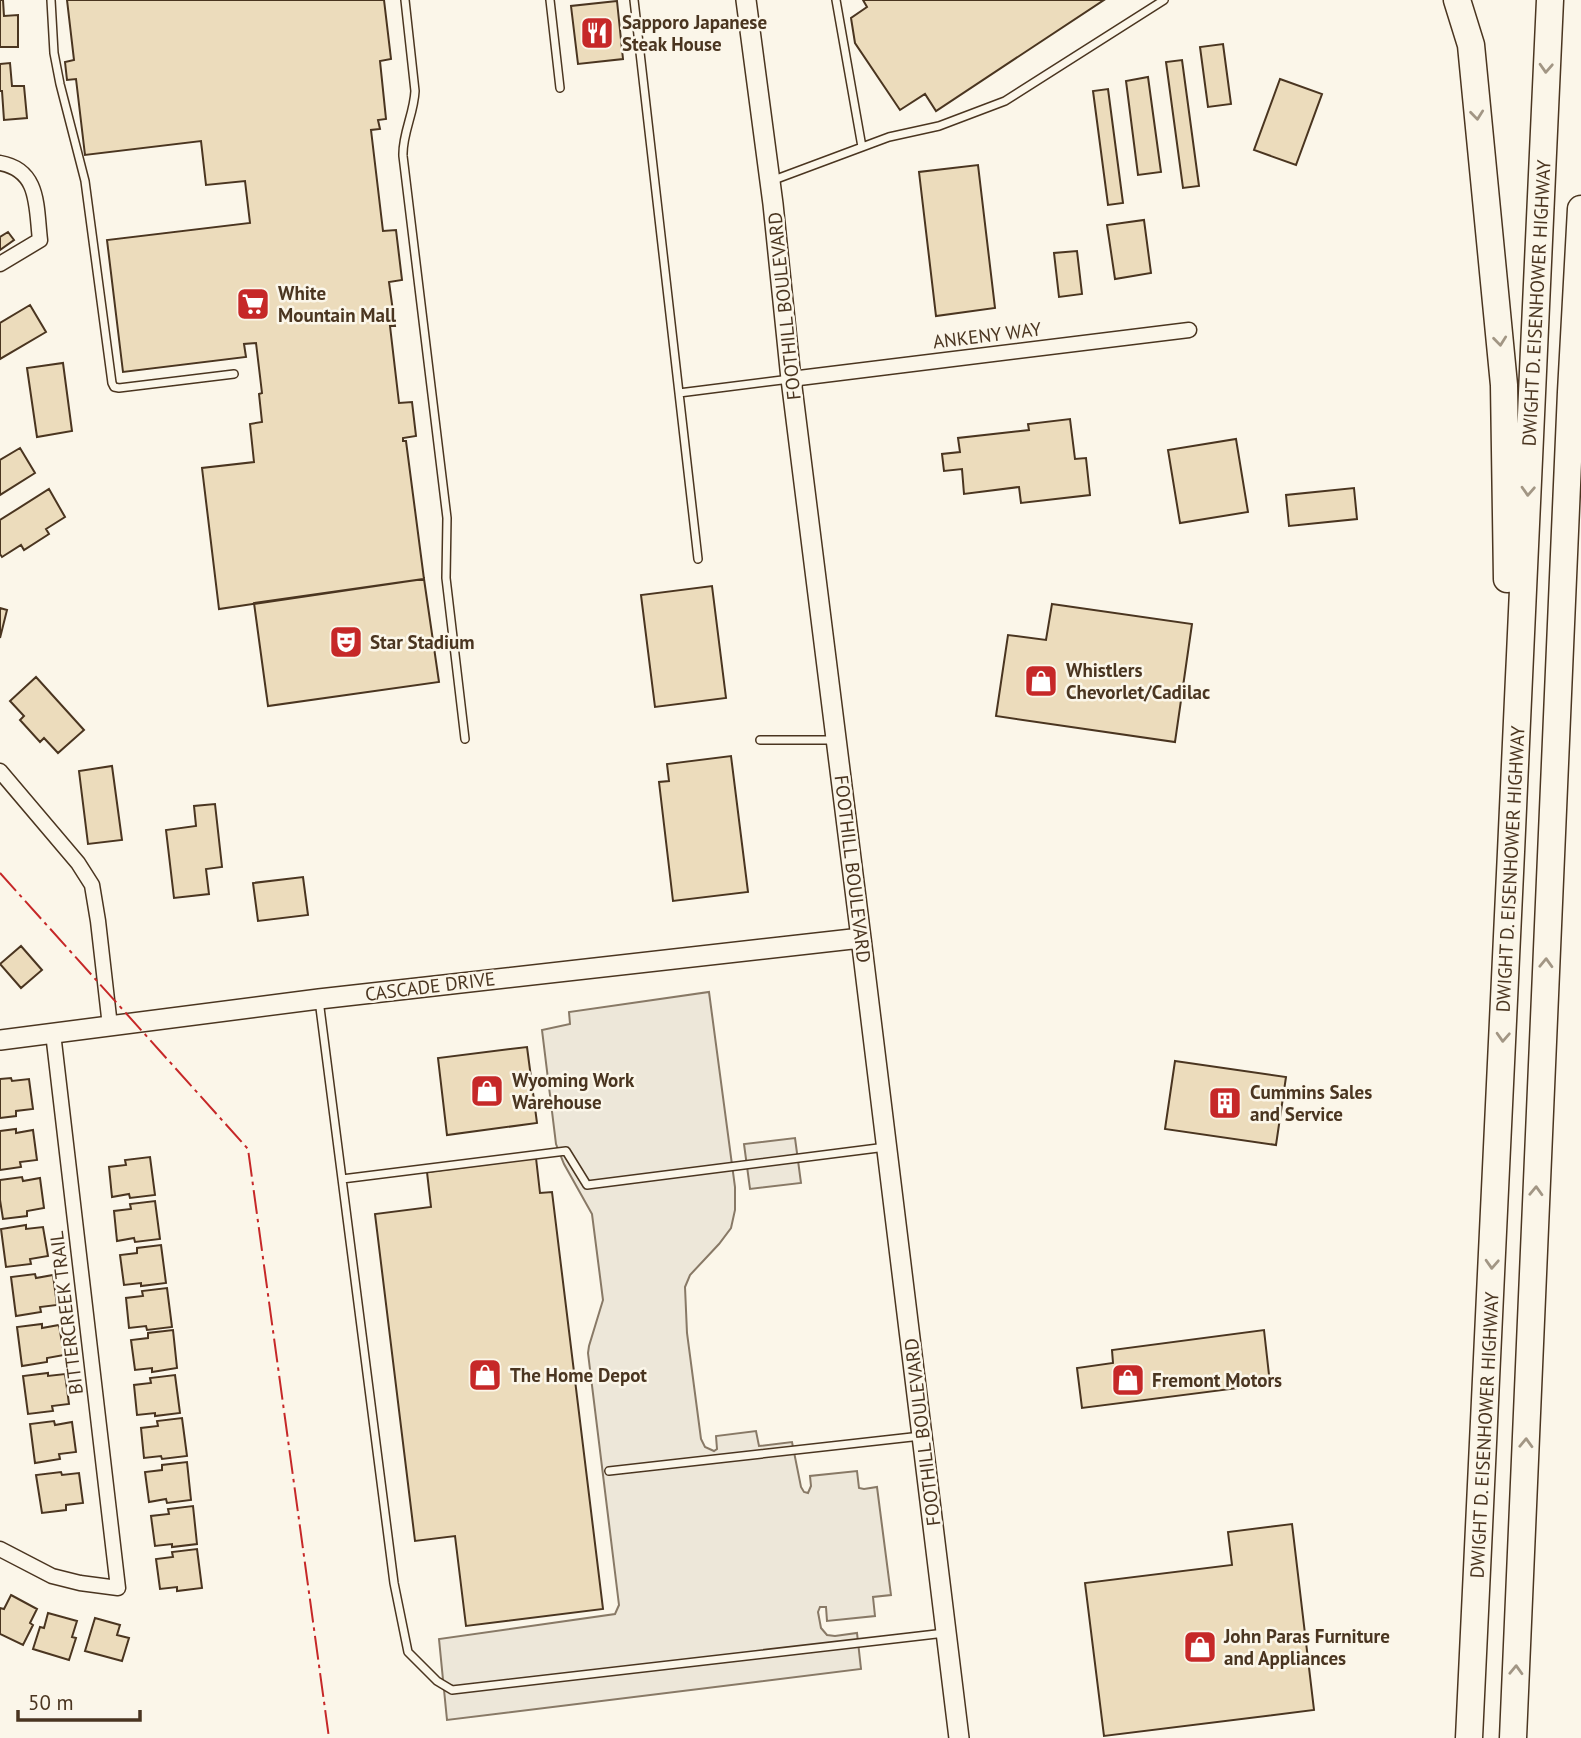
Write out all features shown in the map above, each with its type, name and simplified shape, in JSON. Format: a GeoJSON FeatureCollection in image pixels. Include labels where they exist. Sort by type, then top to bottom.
{"type":"FeatureCollection","features":[{"type":"Feature","properties":{"kind":"highway"},"geometry":{"type":"LineString","coordinates":[[1457,0],[1471,46],[1504,385],[1511,852]]}},
{"type":"Feature","properties":{"kind":"highway","name":"DWIGHT D. EISENHOWER HIGHWAY"},"geometry":{"type":"LineString","coordinates":[[1469,1738],[1549,0]]}},
{"type":"Feature","properties":{"kind":"highway","name":"DWIGHT D. EISENHOWER HIGHWAY"},"geometry":{"type":"LineString","coordinates":[[1513,1738],[1570,406],[1581,209]]}},
{"type":"Feature","properties":{"kind":"highway"},"geometry":{"type":"LineString","coordinates":[[1558,695],[1581,411]]}},
{"type":"Feature","properties":{"kind":"street","name":"FOOTHILL BOULEVARD"},"geometry":{"type":"LineString","coordinates":[[746,0],[959,1738]]}},
{"type":"Feature","properties":{"kind":"street"},"geometry":{"type":"LineString","coordinates":[[0,163],[15,167],[29,180],[34,190],[40,240],[0,264]]}},
{"type":"Feature","properties":{"kind":"street","name":"ANKENY WAY"},"geometry":{"type":"LineString","coordinates":[[791,379],[1189,330]]}},
{"type":"Feature","properties":{"kind":"street"},"geometry":{"type":"LineString","coordinates":[[0,771],[78,863],[92,885],[110,1026]]}},
{"type":"Feature","properties":{"kind":"street","name":"CASCADE DRIVE"},"geometry":{"type":"LineString","coordinates":[[0,1040],[319,999],[861,938]]}},
{"type":"Feature","properties":{"kind":"street","name":"BITTERCREEK TRAIL"},"geometry":{"type":"LineString","coordinates":[[0,1549],[52,1576],[118,1588],[53,1033]]}},
{"type":"Feature","properties":{"kind":"lane"},"geometry":{"type":"LineString","coordinates":[[51,0],[54,53],[85,181],[112,383],[119,388],[234,374]]}},
{"type":"Feature","properties":{"kind":"lane"},"geometry":{"type":"LineString","coordinates":[[405,0],[415,91],[402,156],[446,506],[446,578],[465,739]]}},
{"type":"Feature","properties":{"kind":"lane"},"geometry":{"type":"LineString","coordinates":[[550,0],[559,88]]}},
{"type":"Feature","properties":{"kind":"lane"},"geometry":{"type":"LineString","coordinates":[[634,0],[698,559]]}},
{"type":"Feature","properties":{"kind":"lane"},"geometry":{"type":"LineString","coordinates":[[836,0],[862,147]]}},
{"type":"Feature","properties":{"kind":"lane"},"geometry":{"type":"LineString","coordinates":[[770,181],[889,137],[939,126],[1005,101],[1164,0]]}},
{"type":"Feature","properties":{"kind":"lane"},"geometry":{"type":"LineString","coordinates":[[679,393],[791,379]]}},
{"type":"Feature","properties":{"kind":"lane"},"geometry":{"type":"LineString","coordinates":[[760,740],[836,740]]}},
{"type":"Feature","properties":{"kind":"lane"},"geometry":{"type":"LineString","coordinates":[[319,999],[394,1583],[408,1652],[438,1681],[452,1690],[946,1633]]}},
{"type":"Feature","properties":{"kind":"lane"},"geometry":{"type":"LineString","coordinates":[[342,1179],[566,1151],[587,1185],[887,1146]]}},
{"type":"Feature","properties":{"kind":"lane"},"geometry":{"type":"LineString","coordinates":[[609,1471],[922,1436]]}},
{"type":"Feature","properties":{"kind":"shaded area"},"geometry":{"type":"Polygon","coordinates":[[[709,992],[735,1187],[735,1210],[731,1228],[690,1275],[685,1287],[687,1333],[701,1439],[705,1447],[714,1451],[717,1449],[716,1436],[756,1431],[759,1446],[792,1442],[804,1492],[808,1493],[811,1486],[810,1476],[857,1471],[859,1488],[877,1487],[891,1595],[873,1597],[875,1616],[827,1621],[826,1607],[820,1607],[818,1612],[821,1628],[827,1635],[857,1633],[861,1669],[447,1720],[439,1639],[615,1614],[619,1605],[588,1353],[603,1300],[592,1214],[556,1144],[542,1030],[570,1024],[569,1012],[709,992]]]}},
{"type":"Feature","properties":{"kind":"shaded area"},"geometry":{"type":"Polygon","coordinates":[[[795,1138],[801,1183],[750,1189],[744,1144],[795,1138]]]}},
{"type":"Feature","properties":{"kind":"building"},"geometry":{"type":"Polygon","coordinates":[[[0,0],[3,0],[4,16],[18,15],[18,47],[0,47],[0,0]]]}},
{"type":"Feature","properties":{"kind":"building","name":"White Mountain Mall"},"geometry":{"type":"Polygon","coordinates":[[[67,0],[384,0],[391,59],[380,61],[386,119],[378,120],[380,129],[371,130],[383,231],[396,230],[402,280],[389,282],[395,326],[390,326],[399,403],[412,402],[416,436],[403,438],[403,441],[406,441],[424,579],[219,609],[202,468],[254,462],[250,424],[262,422],[259,394],[262,393],[256,343],[244,344],[246,357],[123,372],[107,240],[250,223],[245,181],[206,185],[201,141],[85,155],[76,79],[67,80],[65,62],[74,60],[67,0]]]}},
{"type":"Feature","properties":{"kind":"building"},"geometry":{"type":"Polygon","coordinates":[[[863,0],[1104,0],[936,111],[925,94],[900,110],[855,43],[851,18],[867,7],[863,0]]]}},
{"type":"Feature","properties":{"kind":"building","name":"Sapporo Japanese Steak House"},"geometry":{"type":"Polygon","coordinates":[[[617,1],[623,59],[578,64],[571,6],[617,1]]]}},
{"type":"Feature","properties":{"kind":"building"},"geometry":{"type":"Polygon","coordinates":[[[1223,44],[1231,104],[1208,107],[1200,47],[1223,44]]]}},
{"type":"Feature","properties":{"kind":"building"},"geometry":{"type":"Polygon","coordinates":[[[1182,60],[1199,186],[1183,188],[1166,62],[1182,60]]]}},
{"type":"Feature","properties":{"kind":"building"},"geometry":{"type":"Polygon","coordinates":[[[10,63],[12,86],[24,86],[27,118],[4,120],[0,64],[10,63]]]}},
{"type":"Feature","properties":{"kind":"building"},"geometry":{"type":"Polygon","coordinates":[[[1148,77],[1161,172],[1138,175],[1126,81],[1148,77]]]}},
{"type":"Feature","properties":{"kind":"building"},"geometry":{"type":"Polygon","coordinates":[[[1280,79],[1322,94],[1296,165],[1254,150],[1280,79]]]}},
{"type":"Feature","properties":{"kind":"building"},"geometry":{"type":"Polygon","coordinates":[[[1108,89],[1123,203],[1108,205],[1093,91],[1108,89]]]}},
{"type":"Feature","properties":{"kind":"building"},"geometry":{"type":"Polygon","coordinates":[[[978,165],[995,308],[936,316],[919,172],[978,165]]]}},
{"type":"Feature","properties":{"kind":"building"},"geometry":{"type":"Polygon","coordinates":[[[1144,220],[1151,273],[1115,279],[1107,225],[1144,220]]]}},
{"type":"Feature","properties":{"kind":"building"},"geometry":{"type":"Polygon","coordinates":[[[8,232],[14,240],[0,250],[0,237],[8,232]]]}},
{"type":"Feature","properties":{"kind":"building"},"geometry":{"type":"Polygon","coordinates":[[[1077,251],[1082,294],[1059,297],[1054,253],[1077,251]]]}},
{"type":"Feature","properties":{"kind":"building"},"geometry":{"type":"Polygon","coordinates":[[[30,305],[46,332],[0,359],[0,323],[30,305]]]}},
{"type":"Feature","properties":{"kind":"building"},"geometry":{"type":"Polygon","coordinates":[[[63,363],[72,431],[37,437],[27,368],[63,363]]]}},
{"type":"Feature","properties":{"kind":"building"},"geometry":{"type":"Polygon","coordinates":[[[1070,419],[1075,459],[1086,458],[1090,495],[1021,503],[1019,487],[964,494],[962,469],[944,471],[942,454],[960,452],[958,438],[1029,430],[1028,424],[1070,419]]]}},
{"type":"Feature","properties":{"kind":"building"},"geometry":{"type":"Polygon","coordinates":[[[1236,439],[1248,512],[1180,523],[1168,450],[1236,439]]]}},
{"type":"Feature","properties":{"kind":"building"},"geometry":{"type":"Polygon","coordinates":[[[20,448],[35,473],[0,495],[0,460],[20,448]]]}},
{"type":"Feature","properties":{"kind":"building"},"geometry":{"type":"Polygon","coordinates":[[[1354,488],[1357,519],[1289,526],[1286,495],[1354,488]]]}},
{"type":"Feature","properties":{"kind":"building"},"geometry":{"type":"Polygon","coordinates":[[[49,489],[65,517],[46,529],[49,534],[24,550],[21,545],[2,557],[0,520],[49,489]]]}},
{"type":"Feature","properties":{"kind":"building","name":"Star Stadium"},"geometry":{"type":"Polygon","coordinates":[[[424,579],[439,682],[268,706],[254,603],[424,579]]]}},
{"type":"Feature","properties":{"kind":"building"},"geometry":{"type":"Polygon","coordinates":[[[712,586],[726,698],[655,707],[641,595],[712,586]]]}},
{"type":"Feature","properties":{"kind":"building"},"geometry":{"type":"Polygon","coordinates":[[[1052,604],[1192,624],[1175,742],[996,716],[1008,635],[1046,640],[1052,604]]]}},
{"type":"Feature","properties":{"kind":"building"},"geometry":{"type":"Polygon","coordinates":[[[0,608],[7,610],[0,638],[0,608]]]}},
{"type":"Feature","properties":{"kind":"building"},"geometry":{"type":"Polygon","coordinates":[[[36,677],[84,730],[58,753],[44,738],[40,742],[20,720],[24,716],[10,701],[36,677]]]}},
{"type":"Feature","properties":{"kind":"building"},"geometry":{"type":"Polygon","coordinates":[[[731,756],[748,892],[673,901],[659,782],[669,781],[667,764],[731,756]]]}},
{"type":"Feature","properties":{"kind":"building"},"geometry":{"type":"Polygon","coordinates":[[[112,766],[122,840],[88,844],[79,771],[112,766]]]}},
{"type":"Feature","properties":{"kind":"building"},"geometry":{"type":"Polygon","coordinates":[[[215,804],[222,867],[206,869],[209,894],[174,898],[166,830],[196,826],[194,806],[215,804]]]}},
{"type":"Feature","properties":{"kind":"building"},"geometry":{"type":"Polygon","coordinates":[[[303,877],[308,915],[258,921],[253,883],[303,877]]]}},
{"type":"Feature","properties":{"kind":"building"},"geometry":{"type":"Polygon","coordinates":[[[21,946],[42,970],[21,988],[0,964],[21,946]]]}},
{"type":"Feature","properties":{"kind":"building","name":"Wyoming Work Warehouse"},"geometry":{"type":"Polygon","coordinates":[[[527,1047],[537,1123],[447,1135],[438,1058],[527,1047]]]}},
{"type":"Feature","properties":{"kind":"building","name":"Cummins Sales and Service"},"geometry":{"type":"Polygon","coordinates":[[[1175,1061],[1286,1077],[1276,1145],[1165,1129],[1175,1061]]]}},
{"type":"Feature","properties":{"kind":"building"},"geometry":{"type":"Polygon","coordinates":[[[11,1078],[12,1081],[29,1079],[33,1109],[16,1111],[16,1116],[0,1118],[0,1079],[11,1078]]]}},
{"type":"Feature","properties":{"kind":"building"},"geometry":{"type":"Polygon","coordinates":[[[16,1129],[16,1133],[33,1130],[37,1160],[20,1162],[21,1167],[0,1170],[0,1131],[16,1129]]]}},
{"type":"Feature","properties":{"kind":"building"},"geometry":{"type":"Polygon","coordinates":[[[150,1157],[155,1195],[130,1198],[129,1194],[112,1197],[109,1167],[126,1165],[125,1160],[150,1157]]]}},
{"type":"Feature","properties":{"kind":"building","name":"The Home Depot"},"geometry":{"type":"Polygon","coordinates":[[[536,1158],[540,1193],[552,1192],[603,1609],[466,1626],[455,1536],[415,1541],[375,1214],[431,1207],[427,1172],[536,1158]]]}},
{"type":"Feature","properties":{"kind":"building"},"geometry":{"type":"Polygon","coordinates":[[[22,1177],[23,1181],[40,1178],[44,1208],[27,1211],[27,1216],[3,1219],[0,1180],[22,1177]]]}},
{"type":"Feature","properties":{"kind":"building"},"geometry":{"type":"Polygon","coordinates":[[[155,1201],[160,1239],[135,1242],[134,1238],[117,1241],[114,1211],[131,1209],[130,1204],[155,1201]]]}},
{"type":"Feature","properties":{"kind":"building"},"geometry":{"type":"Polygon","coordinates":[[[26,1225],[26,1229],[43,1227],[48,1256],[30,1259],[31,1264],[6,1267],[1,1229],[26,1225]]]}},
{"type":"Feature","properties":{"kind":"building"},"geometry":{"type":"Polygon","coordinates":[[[161,1245],[166,1283],[124,1285],[120,1255],[137,1253],[137,1248],[161,1245]]]}},
{"type":"Feature","properties":{"kind":"building"},"geometry":{"type":"Polygon","coordinates":[[[35,1274],[36,1278],[53,1275],[57,1305],[40,1307],[41,1312],[16,1316],[11,1277],[35,1274]]]}},
{"type":"Feature","properties":{"kind":"building"},"geometry":{"type":"Polygon","coordinates":[[[167,1288],[172,1327],[147,1330],[146,1326],[129,1328],[126,1298],[143,1296],[142,1291],[167,1288]]]}},
{"type":"Feature","properties":{"kind":"building"},"geometry":{"type":"Polygon","coordinates":[[[42,1324],[42,1328],[59,1325],[64,1355],[47,1358],[47,1362],[22,1366],[17,1327],[42,1324]]]}},
{"type":"Feature","properties":{"kind":"building"},"geometry":{"type":"Polygon","coordinates":[[[173,1330],[177,1368],[152,1372],[152,1368],[135,1370],[131,1340],[148,1338],[148,1333],[173,1330]]]}},
{"type":"Feature","properties":{"kind":"building"},"geometry":{"type":"Polygon","coordinates":[[[1264,1330],[1270,1384],[1082,1408],[1077,1368],[1113,1363],[1112,1350],[1264,1330]]]}},
{"type":"Feature","properties":{"kind":"building"},"geometry":{"type":"Polygon","coordinates":[[[48,1373],[48,1376],[65,1374],[69,1404],[52,1406],[53,1411],[28,1414],[23,1376],[48,1373]]]}},
{"type":"Feature","properties":{"kind":"building"},"geometry":{"type":"Polygon","coordinates":[[[175,1375],[180,1413],[137,1415],[134,1385],[151,1383],[150,1378],[175,1375]]]}},
{"type":"Feature","properties":{"kind":"building"},"geometry":{"type":"Polygon","coordinates":[[[182,1418],[187,1456],[144,1458],[141,1428],[158,1426],[157,1421],[182,1418]]]}},
{"type":"Feature","properties":{"kind":"building"},"geometry":{"type":"Polygon","coordinates":[[[54,1421],[55,1425],[72,1422],[76,1452],[59,1454],[60,1459],[35,1463],[30,1424],[54,1421]]]}},
{"type":"Feature","properties":{"kind":"building"},"geometry":{"type":"Polygon","coordinates":[[[187,1462],[191,1500],[167,1503],[166,1499],[149,1502],[145,1472],[162,1470],[162,1465],[187,1462]]]}},
{"type":"Feature","properties":{"kind":"building"},"geometry":{"type":"Polygon","coordinates":[[[61,1472],[62,1475],[79,1473],[83,1503],[66,1505],[66,1510],[42,1513],[36,1475],[61,1472]]]}},
{"type":"Feature","properties":{"kind":"building"},"geometry":{"type":"Polygon","coordinates":[[[193,1506],[197,1544],[155,1546],[151,1516],[169,1514],[168,1509],[193,1506]]]}},
{"type":"Feature","properties":{"kind":"building","name":"John Paras Furniture and Appliances"},"geometry":{"type":"Polygon","coordinates":[[[1292,1524],[1314,1710],[1104,1736],[1085,1583],[1232,1565],[1228,1532],[1292,1524]]]}},
{"type":"Feature","properties":{"kind":"building"},"geometry":{"type":"Polygon","coordinates":[[[197,1549],[202,1588],[177,1591],[177,1587],[160,1589],[156,1559],[173,1557],[172,1552],[197,1549]]]}},
{"type":"Feature","properties":{"kind":"building"},"geometry":{"type":"Polygon","coordinates":[[[11,1595],[37,1609],[23,1645],[0,1634],[0,1608],[4,1609],[11,1595]]]}},
{"type":"Feature","properties":{"kind":"building"},"geometry":{"type":"Polygon","coordinates":[[[48,1613],[77,1621],[72,1637],[76,1638],[69,1660],[33,1649],[48,1613]]]}},
{"type":"Feature","properties":{"kind":"building"},"geometry":{"type":"Polygon","coordinates":[[[95,1618],[120,1625],[117,1635],[129,1638],[122,1661],[85,1651],[95,1618]]]}},
{"type":"Feature","properties":{"kind":"power"},"geometry":{"type":"LineString","coordinates":[[0,873],[248,1149],[329,1738]]}},
{"type":"Feature","properties":{"kind":"place","name":"Sapporo Japanese Steak House"},"geometry":{"type":"Point","coordinates":[597,33]}},
{"type":"Feature","properties":{"kind":"place","name":"White Mountain Mall"},"geometry":{"type":"Point","coordinates":[253,304]}},
{"type":"Feature","properties":{"kind":"place","name":"Star Stadium"},"geometry":{"type":"Point","coordinates":[346,642]}},
{"type":"Feature","properties":{"kind":"place","name":"Whistlers Chevorlet/Cadilac"},"geometry":{"type":"Point","coordinates":[1041,681]}},
{"type":"Feature","properties":{"kind":"place","name":"Wyoming Work Warehouse"},"geometry":{"type":"Point","coordinates":[487,1091]}},
{"type":"Feature","properties":{"kind":"place","name":"Cummins Sales and Service"},"geometry":{"type":"Point","coordinates":[1225,1103]}},
{"type":"Feature","properties":{"kind":"place","name":"The Home Depot"},"geometry":{"type":"Point","coordinates":[485,1375]}},
{"type":"Feature","properties":{"kind":"place","name":"Fremont Motors"},"geometry":{"type":"Point","coordinates":[1128,1380]}},
{"type":"Feature","properties":{"kind":"place","name":"John Paras Furniture and Appliances"},"geometry":{"type":"Point","coordinates":[1200,1647]}}]}
